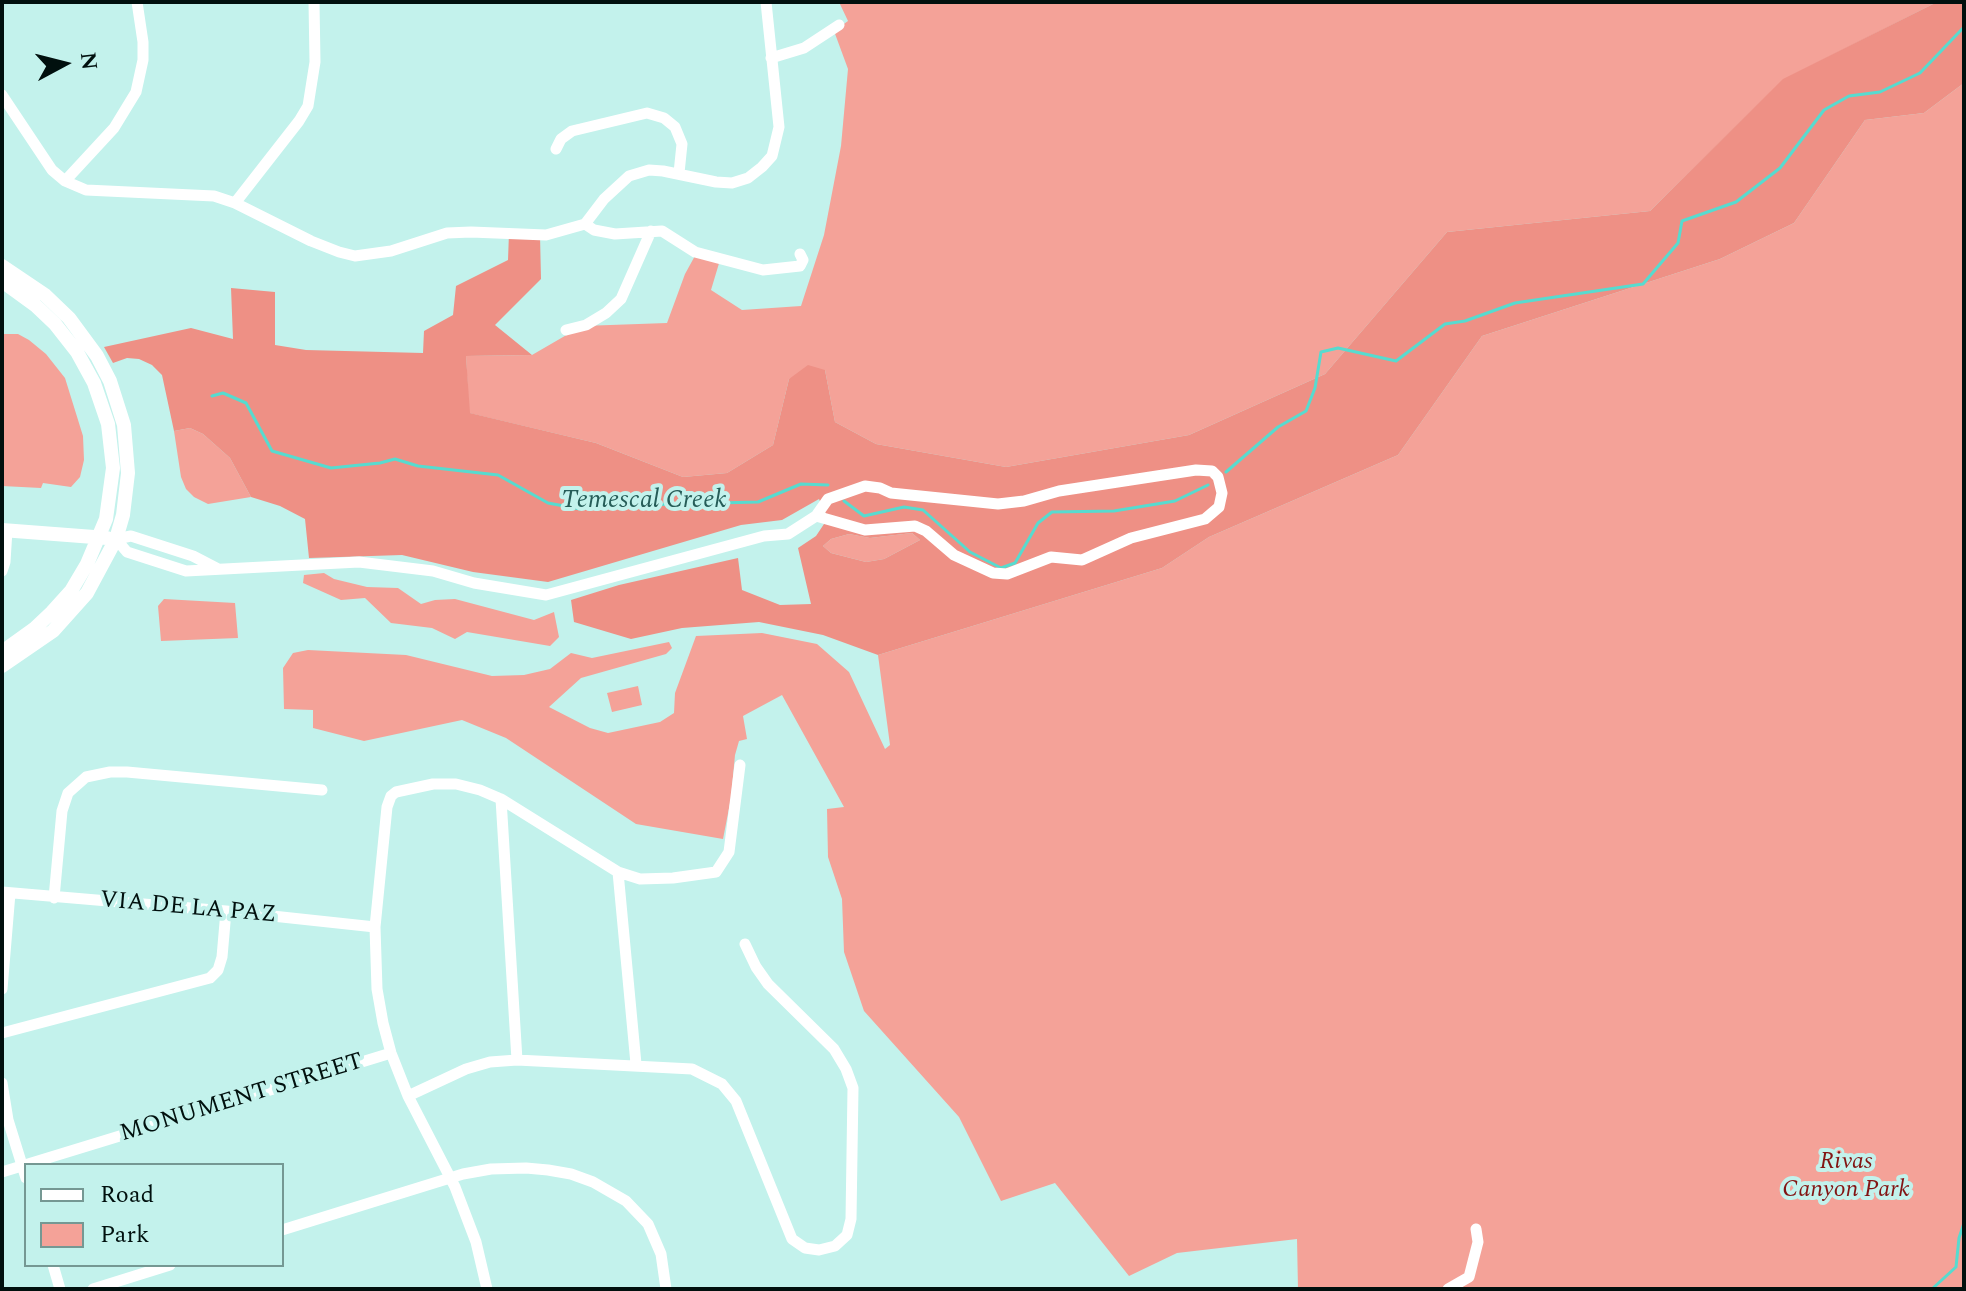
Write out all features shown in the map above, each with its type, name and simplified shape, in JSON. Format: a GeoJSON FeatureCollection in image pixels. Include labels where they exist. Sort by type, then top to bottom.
{"type":"FeatureCollection","features":[{"type":"Feature","properties":{"kind":"main road"},"geometry":{"type":"LineString","coordinates":[[2,266],[45,295],[69,318],[97,356],[110,381],[124,425],[128,450],[126,491],[116,539],[99,575],[73,611],[35,646],[2,666]]}},
{"type":"Feature","properties":{"kind":"main road"},"geometry":{"type":"LineString","coordinates":[[2,281],[35,305],[77,352],[94,383],[108,424],[112,455],[106,519],[71,591],[34,629],[2,652]]}},
{"type":"Feature","properties":{"kind":"main road"},"geometry":{"type":"LineString","coordinates":[[5,530],[116,539]]}},
{"type":"Feature","properties":{"kind":"street"},"geometry":{"type":"LineString","coordinates":[[65,181],[114,128],[136,92],[143,42],[137,2]]}},
{"type":"Feature","properties":{"kind":"street"},"geometry":{"type":"LineString","coordinates":[[235,203],[308,106],[315,62],[314,2]]}},
{"type":"Feature","properties":{"kind":"street"},"geometry":{"type":"LineString","coordinates":[[2,95],[38,152],[65,181],[86,190],[198,194],[235,203],[311,241],[355,256],[391,251],[447,233],[546,235],[585,224],[604,199],[629,176],[649,170],[732,183],[748,178],[772,156],[779,127],[766,2]]}},
{"type":"Feature","properties":{"kind":"street"},"geometry":{"type":"LineString","coordinates":[[771,58],[804,48],[839,25]]}},
{"type":"Feature","properties":{"kind":"street"},"geometry":{"type":"LineString","coordinates":[[556,149],[561,139],[572,131],[647,113],[664,118],[675,127],[682,144],[679,173]]}},
{"type":"Feature","properties":{"kind":"street"},"geometry":{"type":"LineString","coordinates":[[585,224],[594,230],[615,234],[662,231],[695,252],[763,270],[800,266],[803,260],[800,254]]}},
{"type":"Feature","properties":{"kind":"street"},"geometry":{"type":"LineString","coordinates":[[566,330],[586,325],[621,299],[651,231]]}},
{"type":"Feature","properties":{"kind":"street"},"geometry":{"type":"LineString","coordinates":[[218,569],[193,556],[131,536],[116,539],[127,552],[186,571],[359,562],[433,571],[474,583],[546,595],[764,536],[788,534],[816,516],[828,499],[865,486],[891,493],[998,504],[1024,501],[1059,491],[1196,470],[1212,471],[1218,477],[1222,493],[1219,507],[1205,519],[1131,538],[1082,560],[1051,557],[1007,574],[993,573],[954,555],[926,531],[915,526],[865,530],[816,516]]}},
{"type":"Feature","properties":{"kind":"street"},"geometry":{"type":"LineString","coordinates":[[2,571],[5,530]]}},
{"type":"Feature","properties":{"kind":"street"},"geometry":{"type":"LineString","coordinates":[[487,1289],[476,1242],[452,1177],[408,1096],[391,1053],[377,989],[375,927],[387,807],[391,796],[396,792],[433,784],[456,784],[501,799],[618,872],[640,879],[673,878],[716,872],[729,852],[740,765]]}},
{"type":"Feature","properties":{"kind":"street"},"geometry":{"type":"LineString","coordinates":[[54,898],[62,811],[68,793],[86,777],[127,772],[322,790]]}},
{"type":"Feature","properties":{"kind":"street"},"geometry":{"type":"LineString","coordinates":[[501,799],[517,1060]]}},
{"type":"Feature","properties":{"kind":"street"},"geometry":{"type":"LineString","coordinates":[[618,872],[636,1064]]}},
{"type":"Feature","properties":{"kind":"street"},"geometry":{"type":"LineString","coordinates":[[2,989],[6,893]]}},
{"type":"Feature","properties":{"kind":"street","name":"VIA DE LA PAZ"},"geometry":{"type":"LineString","coordinates":[[6,893],[375,927]]}},
{"type":"Feature","properties":{"kind":"street"},"geometry":{"type":"LineString","coordinates":[[2,1033],[210,978],[218,970],[222,957],[226,911]]}},
{"type":"Feature","properties":{"kind":"street"},"geometry":{"type":"LineString","coordinates":[[408,1096],[466,1069],[490,1062],[636,1064],[692,1069],[722,1084],[736,1101],[746,1119],[792,1239],[805,1248],[819,1250],[835,1246],[847,1235],[851,1219],[853,1088],[834,1049],[768,984],[745,944]]}},
{"type":"Feature","properties":{"kind":"street","name":"MONUMENT STREET"},"geometry":{"type":"LineString","coordinates":[[32,1163],[391,1053]]}},
{"type":"Feature","properties":{"kind":"street"},"geometry":{"type":"LineString","coordinates":[[2,1083],[8,1120],[24,1172]]}},
{"type":"Feature","properties":{"kind":"street","name":"MONUMENT STREET"},"geometry":{"type":"LineString","coordinates":[[2,1172],[22,1166]]}},
{"type":"Feature","properties":{"kind":"street"},"geometry":{"type":"LineString","coordinates":[[284,1229],[452,1177],[491,1169],[526,1168],[571,1174],[593,1182],[626,1201],[648,1224],[661,1254],[666,1289]]}},
{"type":"Feature","properties":{"kind":"street"},"geometry":{"type":"LineString","coordinates":[[1448,1289],[1469,1277],[1478,1242],[1476,1229]]}},
{"type":"Feature","properties":{"kind":"street"},"geometry":{"type":"LineString","coordinates":[[54,1267],[60,1289]]}},
{"type":"Feature","properties":{"kind":"street"},"geometry":{"type":"LineString","coordinates":[[93,1289],[164,1267]]}},
{"type":"Feature","properties":{"kind":"green space"},"geometry":{"type":"Polygon","coordinates":[[[839,2],[1937,2],[1783,80],[1650,211],[1447,232],[1325,374],[1189,435],[1006,467],[876,444],[835,422],[825,370],[789,379],[773,445],[727,473],[683,477],[596,443],[469,413],[466,356],[532,355],[582,326],[667,323],[696,254],[720,260],[711,290],[742,310],[801,306],[824,235],[841,146],[848,69],[834,31],[848,21],[839,2]]]}},
{"type":"Feature","properties":{"kind":"green space","name":"Rivas Canyon Park"},"geometry":{"type":"Polygon","coordinates":[[[1964,83],[1964,1289],[1298,1289],[1297,1239],[1177,1253],[1129,1276],[1055,1183],[1001,1201],[959,1117],[864,1011],[844,952],[842,899],[828,857],[827,809],[844,807],[782,695],[743,716],[747,739],[739,741],[735,755],[723,839],[636,824],[506,738],[462,720],[364,741],[313,728],[313,710],[284,709],[283,668],[293,653],[308,650],[406,655],[492,676],[524,675],[550,669],[571,653],[592,658],[669,642],[672,648],[666,654],[581,678],[549,707],[590,728],[608,733],[660,722],[674,713],[675,693],[696,636],[762,633],[817,644],[849,672],[885,749],[890,745],[878,655],[1162,568],[1209,537],[1398,455],[1482,336],[1720,259],[1794,223],[1865,120],[1924,113],[1964,83]]]}},
{"type":"Feature","properties":{"kind":"green space"},"geometry":{"type":"Polygon","coordinates":[[[2,334],[18,334],[29,340],[46,354],[65,378],[83,436],[84,460],[80,477],[71,487],[43,483],[41,488],[2,486],[2,334]]]}},
{"type":"Feature","properties":{"kind":"green space"},"geometry":{"type":"Polygon","coordinates":[[[190,428],[203,434],[230,458],[251,497],[208,504],[186,489],[181,477],[174,431],[190,428]]]}},
{"type":"Feature","properties":{"kind":"green space"},"geometry":{"type":"Polygon","coordinates":[[[912,533],[920,540],[884,559],[866,562],[831,553],[823,546],[831,539],[849,534],[870,538],[912,533]]]}},
{"type":"Feature","properties":{"kind":"green space"},"geometry":{"type":"Polygon","coordinates":[[[324,573],[334,579],[367,587],[398,588],[421,604],[455,599],[534,620],[554,612],[559,637],[550,646],[467,632],[455,639],[432,628],[391,623],[365,598],[341,600],[303,583],[304,575],[324,573]]]}},
{"type":"Feature","properties":{"kind":"green space"},"geometry":{"type":"Polygon","coordinates":[[[164,599],[235,603],[238,638],[161,641],[158,606],[164,599]]]}},
{"type":"Feature","properties":{"kind":"green space"},"geometry":{"type":"Polygon","coordinates":[[[638,686],[642,705],[612,712],[607,693],[638,686]]]}},
{"type":"Feature","properties":{"kind":"shaded area"},"geometry":{"type":"Polygon","coordinates":[[[1937,2],[1964,2],[1964,83],[1924,113],[1865,120],[1794,223],[1720,259],[1482,336],[1398,455],[1209,537],[1162,568],[878,655],[823,635],[759,622],[682,628],[631,639],[574,622],[571,600],[619,585],[738,558],[742,590],[780,605],[811,604],[798,548],[816,536],[828,518],[819,499],[782,520],[741,525],[548,582],[473,572],[402,555],[309,558],[305,519],[280,506],[251,497],[230,458],[203,434],[190,428],[174,431],[162,375],[152,365],[139,359],[127,358],[113,363],[104,347],[191,328],[233,339],[231,288],[275,292],[275,345],[306,350],[423,353],[424,331],[453,315],[456,286],[508,260],[509,233],[540,235],[541,279],[495,325],[532,355],[466,356],[470,413],[596,443],[683,477],[727,473],[773,445],[789,379],[808,365],[825,370],[835,422],[876,444],[1006,467],[1189,435],[1325,374],[1447,232],[1650,211],[1783,79],[1937,2]],[[912,533],[870,538],[849,534],[831,539],[823,546],[831,553],[866,562],[884,559],[920,540],[912,533]]]}},
{"type":"Feature","properties":{"kind":"waterway","name":"Temescal Creek"},"geometry":{"type":"LineString","coordinates":[[1226,472],[1278,427],[1306,411],[1315,388],[1321,352],[1338,348],[1396,361],[1445,324],[1465,321],[1515,303],[1643,284],[1678,243],[1682,221],[1736,202],[1780,168],[1824,110],[1849,96],[1880,92],[1920,73],[1964,27]]}},
{"type":"Feature","properties":{"kind":"waterway","name":"Temescal Creek"},"geometry":{"type":"LineString","coordinates":[[212,396],[223,393],[246,403],[272,451],[331,468],[395,459],[418,466],[498,475],[548,503],[580,509],[606,502],[638,505],[758,502],[801,484],[828,485]]}},
{"type":"Feature","properties":{"kind":"waterway","name":"Temescal Creek"},"geometry":{"type":"LineString","coordinates":[[844,501],[864,516],[904,507],[923,510],[970,552],[1001,568],[1015,563],[1038,523],[1052,512],[1114,511],[1175,501],[1208,485]]}},
{"type":"Feature","properties":{"kind":"waterway"},"geometry":{"type":"LineString","coordinates":[[1932,1289],[1956,1267],[1964,1223]]}}]}
